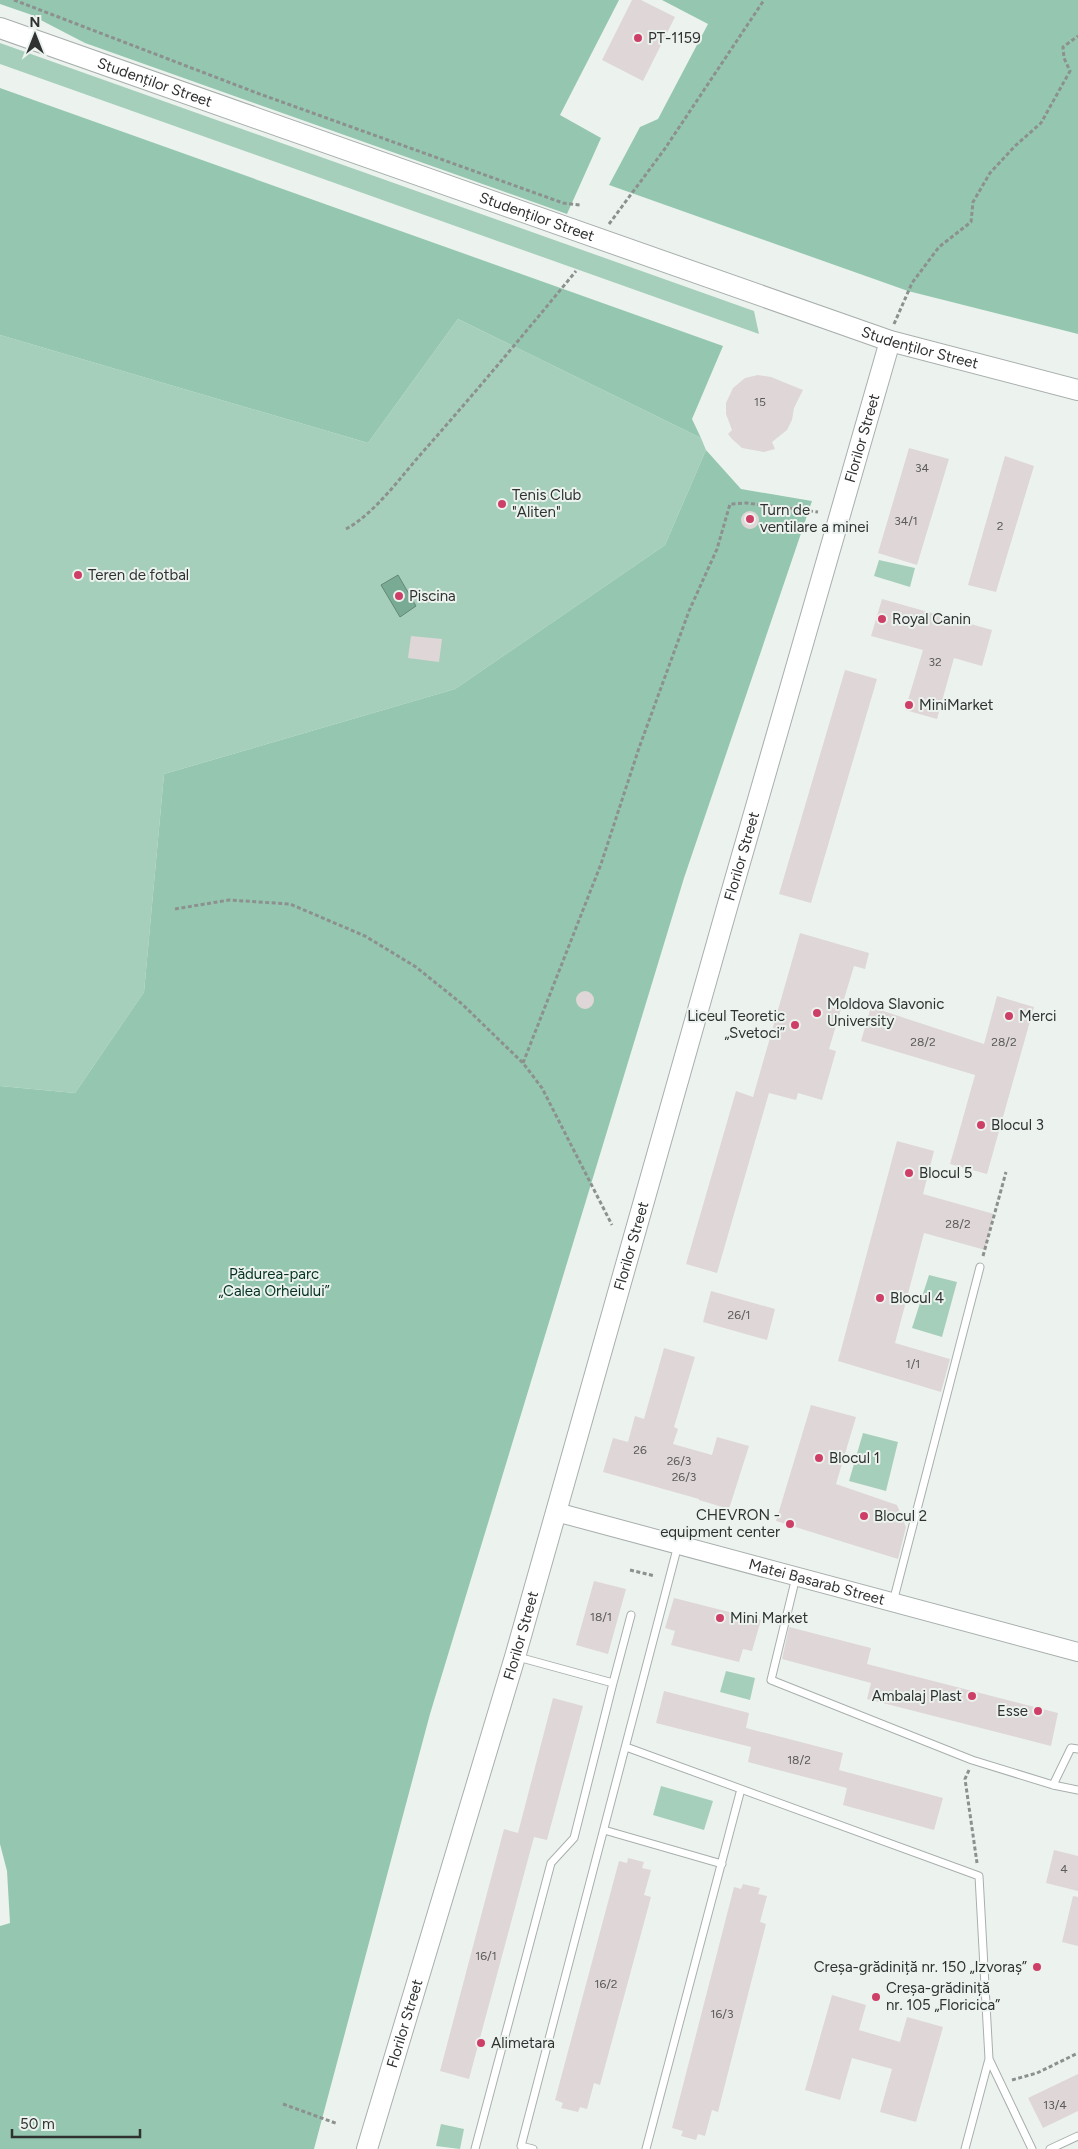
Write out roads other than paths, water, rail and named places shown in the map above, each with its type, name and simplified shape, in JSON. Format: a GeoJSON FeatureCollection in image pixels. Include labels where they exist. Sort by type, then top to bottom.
{"type":"FeatureCollection","features":[{"type":"Feature","properties":{"kind":"main road","name":"Studenților Street"},"geometry":{"type":"LineString","coordinates":[[0,28],[598,239],[1078,390]]}},
{"type":"Feature","properties":{"kind":"main road","name":"Florilor Street"},"geometry":{"type":"LineString","coordinates":[[366,2149],[515,1656],[892,332]]}},
{"type":"Feature","properties":{"kind":"street","name":"Matei Basarab Street"},"geometry":{"type":"LineString","coordinates":[[556,1512],[1078,1652]]}},
{"type":"Feature","properties":{"kind":"lane"},"geometry":{"type":"LineString","coordinates":[[893,1602],[980,1267]]}},
{"type":"Feature","properties":{"kind":"lane"},"geometry":{"type":"LineString","coordinates":[[533,2149],[522,2146],[678,1544]]}},
{"type":"Feature","properties":{"kind":"lane"},"geometry":{"type":"LineString","coordinates":[[796,1576],[771,1680],[972,1760],[1053,1785],[1078,1790]]}},
{"type":"Feature","properties":{"kind":"lane"},"geometry":{"type":"LineString","coordinates":[[475,2149],[551,1863],[574,1838],[631,1615]]}},
{"type":"Feature","properties":{"kind":"lane"},"geometry":{"type":"LineString","coordinates":[[515,1656],[613,1683]]}},
{"type":"Feature","properties":{"kind":"lane"},"geometry":{"type":"LineString","coordinates":[[626,1747],[979,1876],[989,2059],[965,2149]]}},
{"type":"Feature","properties":{"kind":"lane"},"geometry":{"type":"LineString","coordinates":[[1053,1785],[1071,1748],[1078,1749]]}},
{"type":"Feature","properties":{"kind":"lane"},"geometry":{"type":"LineString","coordinates":[[646,2149],[741,1789]]}},
{"type":"Feature","properties":{"kind":"lane"},"geometry":{"type":"LineString","coordinates":[[604,1830],[722,1864]]}},
{"type":"Feature","properties":{"kind":"lane"},"geometry":{"type":"LineString","coordinates":[[989,2059],[1032,2149]]}},
{"type":"Feature","properties":{"kind":"lane"},"geometry":{"type":"LineString","coordinates":[[1050,2149],[1078,2136]]}},
{"type":"Feature","properties":{"kind":"place","name":"PT-1159"},"geometry":{"type":"Point","coordinates":[638,38]}},
{"type":"Feature","properties":{"kind":"place","name":"Tenis Club \"Aliten\""},"geometry":{"type":"Point","coordinates":[502,504]}},
{"type":"Feature","properties":{"kind":"place","name":"Turn de ventilare a minei"},"geometry":{"type":"Point","coordinates":[750,519]}},
{"type":"Feature","properties":{"kind":"place","name":"Teren de fotbal"},"geometry":{"type":"Point","coordinates":[78,575]}},
{"type":"Feature","properties":{"kind":"place","name":"Piscina"},"geometry":{"type":"Point","coordinates":[399,596]}},
{"type":"Feature","properties":{"kind":"place","name":"Royal Canin"},"geometry":{"type":"Point","coordinates":[882,619]}},
{"type":"Feature","properties":{"kind":"place","name":"MiniMarket"},"geometry":{"type":"Point","coordinates":[909,705]}},
{"type":"Feature","properties":{"kind":"place","name":"Moldova Slavonic University"},"geometry":{"type":"Point","coordinates":[817,1013]}},
{"type":"Feature","properties":{"kind":"place","name":"Merci"},"geometry":{"type":"Point","coordinates":[1009,1016]}},
{"type":"Feature","properties":{"kind":"place","name":"Liceul Teoretic „Svetoci”"},"geometry":{"type":"Point","coordinates":[795,1025]}},
{"type":"Feature","properties":{"kind":"place","name":"Blocul 3"},"geometry":{"type":"Point","coordinates":[981,1125]}},
{"type":"Feature","properties":{"kind":"place","name":"Blocul 5"},"geometry":{"type":"Point","coordinates":[909,1173]}},
{"type":"Feature","properties":{"kind":"place","name":"Blocul 4"},"geometry":{"type":"Point","coordinates":[880,1298]}},
{"type":"Feature","properties":{"kind":"place","name":"Blocul 1"},"geometry":{"type":"Point","coordinates":[819,1458]}},
{"type":"Feature","properties":{"kind":"place","name":"Blocul 2"},"geometry":{"type":"Point","coordinates":[864,1516]}},
{"type":"Feature","properties":{"kind":"place","name":"CHEVRON - equipment center"},"geometry":{"type":"Point","coordinates":[790,1524]}},
{"type":"Feature","properties":{"kind":"place","name":"Mini Market"},"geometry":{"type":"Point","coordinates":[720,1618]}},
{"type":"Feature","properties":{"kind":"place","name":"Ambalaj Plast"},"geometry":{"type":"Point","coordinates":[972,1696]}},
{"type":"Feature","properties":{"kind":"place","name":"Esse"},"geometry":{"type":"Point","coordinates":[1038,1711]}},
{"type":"Feature","properties":{"kind":"place","name":"Creșa-grădiniță nr. 150 „Izvoraș”"},"geometry":{"type":"Point","coordinates":[1037,1967]}},
{"type":"Feature","properties":{"kind":"place","name":"Creșa-grădiniță nr. 105 „Floricica”"},"geometry":{"type":"Point","coordinates":[876,1997]}},
{"type":"Feature","properties":{"kind":"place","name":"Alimetara"},"geometry":{"type":"Point","coordinates":[481,2043]}},
{"type":"Feature","properties":{"kind":"park label","name":"Pădurea-parc „Calea Orheiului”"},"geometry":{"type":"Point","coordinates":[274,1282]}}]}
